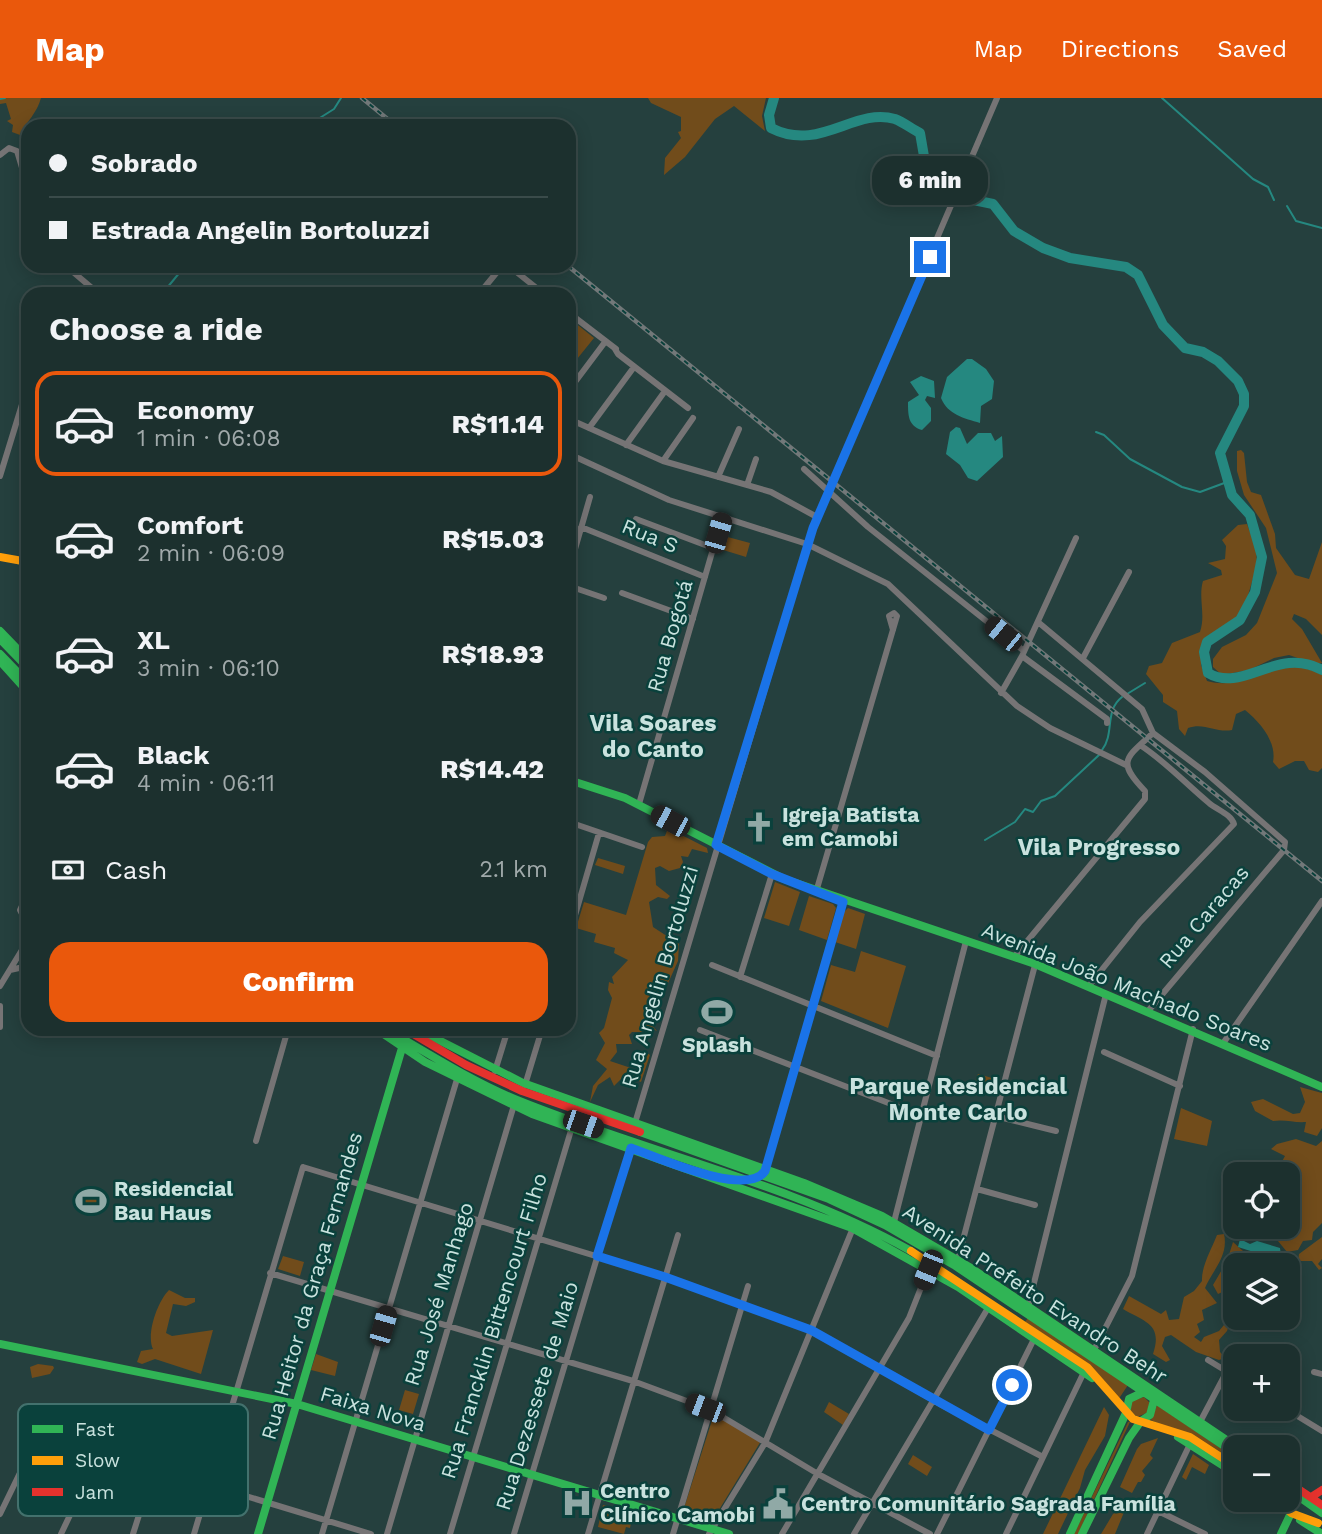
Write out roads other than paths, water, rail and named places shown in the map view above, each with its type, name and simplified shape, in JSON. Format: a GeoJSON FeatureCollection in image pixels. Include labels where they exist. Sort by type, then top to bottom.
{"type":"FeatureCollection","features":[{"type":"Feature","properties":{"kind":"main road"},"geometry":{"type":"LineString","coordinates":[[0,557],[21,561]]}},
{"type":"Feature","properties":{"kind":"main road"},"geometry":{"type":"LineString","coordinates":[[0,631],[21,651]]}},
{"type":"Feature","properties":{"kind":"main road"},"geometry":{"type":"LineString","coordinates":[[0,639],[21,653]]}},
{"type":"Feature","properties":{"kind":"main road"},"geometry":{"type":"LineString","coordinates":[[0,639],[21,661]]}},
{"type":"Feature","properties":{"kind":"main road"},"geometry":{"type":"LineString","coordinates":[[0,654],[21,676]]}},
{"type":"Feature","properties":{"kind":"main road"},"geometry":{"type":"LineString","coordinates":[[1,662],[21,684]]}},
{"type":"Feature","properties":{"kind":"main road","name":"Avenida João Machado Soares"},"geometry":{"type":"LineString","coordinates":[[576,782],[608,789],[772,874],[843,902],[1035,965],[1149,1010],[1322,1087]]}},
{"type":"Feature","properties":{"kind":"main road","name":"Avenida Prefeito Evandro Behr"},"geometry":{"type":"LineString","coordinates":[[388,1036],[457,1079],[514,1105],[853,1228],[928,1270],[1107,1387]]}},
{"type":"Feature","properties":{"kind":"main road","name":"Avenida Prefeito Evandro Behr"},"geometry":{"type":"LineString","coordinates":[[394,1036],[405,1046],[489,1087],[818,1206],[907,1248],[1087,1367],[1107,1387],[1126,1413]]}},
{"type":"Feature","properties":{"kind":"main road","name":"Avenida Prefeito Evandro Behr"},"geometry":{"type":"LineString","coordinates":[[420,1036],[495,1071],[523,1088],[635,1124],[829,1199],[924,1246],[1223,1445]]}},
{"type":"Feature","properties":{"kind":"main road","name":"Avenida Prefeito Evandro Behr"},"geometry":{"type":"LineString","coordinates":[[425,1036],[466,1065],[605,1121],[763,1173],[810,1185],[894,1222],[958,1259],[1223,1438]]}},
{"type":"Feature","properties":{"kind":"main road"},"geometry":{"type":"LineString","coordinates":[[405,1046],[429,1040]]}},
{"type":"Feature","properties":{"kind":"main road","name":"Rua Heitor da Graça Fernandes"},"geometry":{"type":"LineString","coordinates":[[258,1534],[360,1184],[405,1046]]}},
{"type":"Feature","properties":{"kind":"main road"},"geometry":{"type":"LineString","coordinates":[[466,1065],[495,1071]]}},
{"type":"Feature","properties":{"kind":"main road"},"geometry":{"type":"LineString","coordinates":[[457,1079],[489,1087]]}},
{"type":"Feature","properties":{"kind":"main road"},"geometry":{"type":"LineString","coordinates":[[605,1121],[635,1124],[661,1140]]}},
{"type":"Feature","properties":{"kind":"main road"},"geometry":{"type":"LineString","coordinates":[[713,1170],[722,1180],[741,1180],[763,1173]]}},
{"type":"Feature","properties":{"kind":"main road"},"geometry":{"type":"LineString","coordinates":[[788,1185],[810,1185],[829,1199]]}},
{"type":"Feature","properties":{"kind":"main road"},"geometry":{"type":"LineString","coordinates":[[907,1248],[928,1270],[959,1281]]}},
{"type":"Feature","properties":{"kind":"main road"},"geometry":{"type":"LineString","coordinates":[[1057,1334],[1094,1350],[1107,1368]]}},
{"type":"Feature","properties":{"kind":"main road","name":"Faixa Nova"},"geometry":{"type":"LineString","coordinates":[[0,1344],[296,1404],[710,1531],[729,1534]]}},
{"type":"Feature","properties":{"kind":"main road"},"geometry":{"type":"LineString","coordinates":[[1070,1534],[1126,1413],[1129,1399],[1142,1392]]}},
{"type":"Feature","properties":{"kind":"main road"},"geometry":{"type":"LineString","coordinates":[[1082,1534],[1129,1438],[1141,1421],[1150,1415],[1154,1400]]}},
{"type":"Feature","properties":{"kind":"main road"},"geometry":{"type":"LineString","coordinates":[[1126,1413],[1190,1444],[1223,1466]]}},
{"type":"Feature","properties":{"kind":"main road"},"geometry":{"type":"LineString","coordinates":[[1156,1427],[1190,1437],[1223,1459]]}},
{"type":"Feature","properties":{"kind":"main road"},"geometry":{"type":"LineString","coordinates":[[1300,1499],[1322,1490]]}},
{"type":"Feature","properties":{"kind":"main road"},"geometry":{"type":"LineString","coordinates":[[1300,1492],[1322,1513]]}},
{"type":"Feature","properties":{"kind":"main road"},"geometry":{"type":"LineString","coordinates":[[1300,1495],[1322,1505]]}},
{"type":"Feature","properties":{"kind":"main road"},"geometry":{"type":"LineString","coordinates":[[1300,1511],[1320,1524]]}},
{"type":"Feature","properties":{"kind":"main road"},"geometry":{"type":"LineString","coordinates":[[1291,1513],[1320,1524]]}},
{"type":"Feature","properties":{"kind":"main road"},"geometry":{"type":"LineString","coordinates":[[1291,1513],[1322,1534]]}},
{"type":"Feature","properties":{"kind":"main road"},"geometry":{"type":"LineString","coordinates":[[1281,1534],[1291,1513]]}},
{"type":"Feature","properties":{"kind":"street","name":"Rua Angelin Bortoluzzi"},"geometry":{"type":"LineString","coordinates":[[635,1124],[807,544],[998,98]]}},
{"type":"Feature","properties":{"kind":"street"},"geometry":{"type":"LineString","coordinates":[[0,155],[9,148],[17,150],[21,164]]}},
{"type":"Feature","properties":{"kind":"street"},"geometry":{"type":"LineString","coordinates":[[74,273],[91,287]]}},
{"type":"Feature","properties":{"kind":"street"},"geometry":{"type":"LineString","coordinates":[[485,287],[496,273]]}},
{"type":"Feature","properties":{"kind":"street"},"geometry":{"type":"LineString","coordinates":[[518,273],[535,287]]}},
{"type":"Feature","properties":{"kind":"street"},"geometry":{"type":"LineString","coordinates":[[576,319],[688,408]]}},
{"type":"Feature","properties":{"kind":"street"},"geometry":{"type":"LineString","coordinates":[[576,381],[605,342]]}},
{"type":"Feature","properties":{"kind":"street"},"geometry":{"type":"LineString","coordinates":[[589,428],[634,367]]}},
{"type":"Feature","properties":{"kind":"street"},"geometry":{"type":"LineString","coordinates":[[626,445],[664,391]]}},
{"type":"Feature","properties":{"kind":"street"},"geometry":{"type":"LineString","coordinates":[[0,476],[21,408]]}},
{"type":"Feature","properties":{"kind":"street"},"geometry":{"type":"LineString","coordinates":[[663,461],[693,418]]}},
{"type":"Feature","properties":{"kind":"street"},"geometry":{"type":"LineString","coordinates":[[576,422],[663,461],[771,492],[817,517]]}},
{"type":"Feature","properties":{"kind":"street"},"geometry":{"type":"LineString","coordinates":[[718,477],[739,429]]}},
{"type":"Feature","properties":{"kind":"street"},"geometry":{"type":"LineString","coordinates":[[576,457],[641,489],[807,544],[888,584],[903,595],[1001,692],[1050,728],[1126,765]]}},
{"type":"Feature","properties":{"kind":"street"},"geometry":{"type":"LineString","coordinates":[[747,485],[756,459]]}},
{"type":"Feature","properties":{"kind":"street"},"geometry":{"type":"LineString","coordinates":[[804,469],[830,489],[868,527],[1107,719],[1107,723]]}},
{"type":"Feature","properties":{"kind":"street"},"geometry":{"type":"LineString","coordinates":[[576,545],[590,497]]}},
{"type":"Feature","properties":{"kind":"street","name":"Rua Bogotá"},"geometry":{"type":"LineString","coordinates":[[639,804],[722,518]]}},
{"type":"Feature","properties":{"kind":"street"},"geometry":{"type":"LineString","coordinates":[[636,519],[713,548]]}},
{"type":"Feature","properties":{"kind":"street","name":"Rua S"},"geometry":{"type":"LineString","coordinates":[[581,527],[705,577]]}},
{"type":"Feature","properties":{"kind":"street"},"geometry":{"type":"LineString","coordinates":[[1001,692],[1023,653],[1076,538]]}},
{"type":"Feature","properties":{"kind":"street"},"geometry":{"type":"LineString","coordinates":[[1083,658],[1129,572]]}},
{"type":"Feature","properties":{"kind":"street"},"geometry":{"type":"LineString","coordinates":[[576,588],[604,598]]}},
{"type":"Feature","properties":{"kind":"street"},"geometry":{"type":"LineString","coordinates":[[622,593],[693,618]]}},
{"type":"Feature","properties":{"kind":"street"},"geometry":{"type":"LineString","coordinates":[[1014,957],[1145,799],[1145,791],[1130,775],[1126,765],[1130,753],[1153,733],[1142,709],[1038,622]]}},
{"type":"Feature","properties":{"kind":"street"},"geometry":{"type":"LineString","coordinates":[[816,892],[893,630]]}},
{"type":"Feature","properties":{"kind":"street","name":"Rua Caracas"},"geometry":{"type":"LineString","coordinates":[[1149,1010],[1286,847],[1282,839],[1205,772],[1153,733]]}},
{"type":"Feature","properties":{"kind":"street"},"geometry":{"type":"LineString","coordinates":[[1088,987],[1140,922],[1234,824],[1232,817],[1208,803],[1192,785],[1140,745]]}},
{"type":"Feature","properties":{"kind":"street"},"geometry":{"type":"LineString","coordinates":[[576,826],[642,847]]}},
{"type":"Feature","properties":{"kind":"street"},"geometry":{"type":"LineString","coordinates":[[576,912],[599,833]]}},
{"type":"Feature","properties":{"kind":"street"},"geometry":{"type":"LineString","coordinates":[[740,977],[772,874]]}},
{"type":"Feature","properties":{"kind":"street"},"geometry":{"type":"LineString","coordinates":[[1224,1042],[1322,901]]}},
{"type":"Feature","properties":{"kind":"street"},"geometry":{"type":"LineString","coordinates":[[763,1173],[843,902]]}},
{"type":"Feature","properties":{"kind":"street"},"geometry":{"type":"LineString","coordinates":[[894,1222],[966,941]]}},
{"type":"Feature","properties":{"kind":"street"},"geometry":{"type":"LineString","coordinates":[[0,986],[21,952]]}},
{"type":"Feature","properties":{"kind":"street"},"geometry":{"type":"LineString","coordinates":[[712,965],[937,1056]]}},
{"type":"Feature","properties":{"kind":"street"},"geometry":{"type":"LineString","coordinates":[[958,1259],[1035,965]]}},
{"type":"Feature","properties":{"kind":"street"},"geometry":{"type":"LineString","coordinates":[[10,970],[21,968]]}},
{"type":"Feature","properties":{"kind":"street"},"geometry":{"type":"LineString","coordinates":[[1028,1307],[1106,994]]}},
{"type":"Feature","properties":{"kind":"street"},"geometry":{"type":"LineString","coordinates":[[0,1006],[0,1027]]}},
{"type":"Feature","properties":{"kind":"street"},"geometry":{"type":"LineString","coordinates":[[700,1030],[922,1116]]}},
{"type":"Feature","properties":{"kind":"street"},"geometry":{"type":"LineString","coordinates":[[1094,1350],[1132,1276],[1193,1030]]}},
{"type":"Feature","properties":{"kind":"street"},"geometry":{"type":"LineString","coordinates":[[256,1141],[286,1036]]}},
{"type":"Feature","properties":{"kind":"street"},"geometry":{"type":"LineString","coordinates":[[429,1040],[432,1036]]}},
{"type":"Feature","properties":{"kind":"street"},"geometry":{"type":"LineString","coordinates":[[495,1071],[506,1036]]}},
{"type":"Feature","properties":{"kind":"street"},"geometry":{"type":"LineString","coordinates":[[523,1088],[540,1036]]}},
{"type":"Feature","properties":{"kind":"street"},"geometry":{"type":"LineString","coordinates":[[1104,1052],[1180,1086]]}},
{"type":"Feature","properties":{"kind":"street"},"geometry":{"type":"LineString","coordinates":[[322,1534],[457,1079]]}},
{"type":"Feature","properties":{"kind":"street","name":"Rua José Manhago"},"geometry":{"type":"LineString","coordinates":[[387,1534],[514,1105]]}},
{"type":"Feature","properties":{"kind":"street"},"geometry":{"type":"LineString","coordinates":[[995,1116],[1056,1131]]}},
{"type":"Feature","properties":{"kind":"street","name":"Rua Francklin Bittencourt Filho"},"geometry":{"type":"LineString","coordinates":[[450,1534],[572,1127]]}},
{"type":"Feature","properties":{"kind":"street","name":"Rua Dezessete de Maio"},"geometry":{"type":"LineString","coordinates":[[514,1534],[631,1148]]}},
{"type":"Feature","properties":{"kind":"street"},"geometry":{"type":"LineString","coordinates":[[233,1404],[303,1167],[665,1277],[811,1330],[933,1400],[1043,1457]]}},
{"type":"Feature","properties":{"kind":"street"},"geometry":{"type":"LineString","coordinates":[[977,1189],[1035,1205]]}},
{"type":"Feature","properties":{"kind":"street"},"geometry":{"type":"LineString","coordinates":[[710,1531],[765,1443],[853,1228]]}},
{"type":"Feature","properties":{"kind":"street"},"geometry":{"type":"LineString","coordinates":[[588,1534],[678,1235]]}},
{"type":"Feature","properties":{"kind":"street"},"geometry":{"type":"LineString","coordinates":[[782,1534],[909,1318],[928,1270]]}},
{"type":"Feature","properties":{"kind":"street"},"geometry":{"type":"LineString","coordinates":[[270,1273],[633,1381],[712,1410],[818,1474],[930,1534]]}},
{"type":"Feature","properties":{"kind":"street"},"geometry":{"type":"LineString","coordinates":[[673,1534],[748,1286]]}},
{"type":"Feature","properties":{"kind":"street"},"geometry":{"type":"LineString","coordinates":[[854,1534],[988,1308]]}},
{"type":"Feature","properties":{"kind":"street"},"geometry":{"type":"LineString","coordinates":[[937,1534],[1034,1339]]}},
{"type":"Feature","properties":{"kind":"street"},"geometry":{"type":"LineString","coordinates":[[1208,1360],[1223,1369]]}},
{"type":"Feature","properties":{"kind":"street"},"geometry":{"type":"LineString","coordinates":[[1006,1534],[1084,1372]]}},
{"type":"Feature","properties":{"kind":"street"},"geometry":{"type":"LineString","coordinates":[[1314,1373],[1322,1374]]}},
{"type":"Feature","properties":{"kind":"street"},"geometry":{"type":"LineString","coordinates":[[1200,1422],[1223,1379]]}},
{"type":"Feature","properties":{"kind":"street"},"geometry":{"type":"LineString","coordinates":[[1300,1418],[1322,1431]]}},
{"type":"Feature","properties":{"kind":"street"},"geometry":{"type":"LineString","coordinates":[[1147,1534],[1190,1444]]}},
{"type":"Feature","properties":{"kind":"street"},"geometry":{"type":"LineString","coordinates":[[0,1514],[18,1477]]}},
{"type":"Feature","properties":{"kind":"street"},"geometry":{"type":"LineString","coordinates":[[248,1497],[371,1534]]}},
{"type":"Feature","properties":{"kind":"street"},"geometry":{"type":"LineString","coordinates":[[1158,1511],[1205,1534]]}},
{"type":"Feature","properties":{"kind":"street"},"geometry":{"type":"LineString","coordinates":[[61,1534],[70,1516]]}},
{"type":"Feature","properties":{"kind":"street"},"geometry":{"type":"LineString","coordinates":[[134,1534],[139,1516]]}},
{"type":"Feature","properties":{"kind":"street"},"geometry":{"type":"LineString","coordinates":[[194,1534],[199,1516]]}},
{"type":"Feature","properties":{"kind":"water"},"geometry":{"type":"Polygon","coordinates":[[[967,359],[972,359],[986,369],[994,381],[992,399],[981,406],[980,423],[952,412],[941,398],[947,377],[967,359]]]}},
{"type":"Feature","properties":{"kind":"water"},"geometry":{"type":"Polygon","coordinates":[[[921,376],[934,381],[935,398],[927,396],[925,400],[931,408],[931,421],[922,430],[911,423],[908,407],[908,402],[919,395],[910,382],[921,376]]]}},
{"type":"Feature","properties":{"kind":"water"},"geometry":{"type":"Polygon","coordinates":[[[956,427],[960,428],[967,444],[978,433],[991,433],[995,441],[1002,436],[1003,457],[977,481],[968,478],[960,465],[946,454],[950,432],[956,427]]]}},
{"type":"Feature","properties":{"kind":"water"},"geometry":{"type":"Polygon","coordinates":[[[1240,1239],[1250,1244],[1257,1241],[1280,1248],[1281,1253],[1257,1253],[1238,1247],[1240,1239]]]}},
{"type":"Feature","properties":{"kind":"waterway"},"geometry":{"type":"LineString","coordinates":[[0,99],[5,98]]}},
{"type":"Feature","properties":{"kind":"waterway"},"geometry":{"type":"LineString","coordinates":[[318,119],[334,109],[341,98]]}},
{"type":"Feature","properties":{"kind":"waterway"},"geometry":{"type":"LineString","coordinates":[[774,98],[769,115],[771,128],[789,134],[821,133],[880,117],[898,120],[920,133],[930,191],[993,204],[1014,231],[1043,248],[1070,258],[1126,267],[1138,275],[1163,325],[1185,348],[1203,352],[1218,361],[1238,381],[1244,394],[1244,406],[1220,453],[1232,495],[1250,515],[1262,557],[1255,592],[1240,620],[1207,642],[1204,652],[1208,673],[1221,678],[1234,678],[1291,663],[1306,664],[1322,670]]}},
{"type":"Feature","properties":{"kind":"waterway"},"geometry":{"type":"LineString","coordinates":[[1162,98],[1253,179],[1268,187],[1274,200]]}},
{"type":"Feature","properties":{"kind":"waterway"},"geometry":{"type":"LineString","coordinates":[[1287,206],[1296,221],[1322,228]]}},
{"type":"Feature","properties":{"kind":"waterway"},"geometry":{"type":"LineString","coordinates":[[168,287],[179,273]]}},
{"type":"Feature","properties":{"kind":"waterway"},"geometry":{"type":"LineString","coordinates":[[1096,432],[1104,435],[1130,459],[1182,487],[1200,492],[1227,482]]}},
{"type":"Feature","properties":{"kind":"waterway"},"geometry":{"type":"LineString","coordinates":[[1127,694],[1145,683]]}},
{"type":"Feature","properties":{"kind":"waterway"},"geometry":{"type":"LineString","coordinates":[[1102,750],[1108,737],[1113,709],[1122,697]]}},
{"type":"Feature","properties":{"kind":"waterway"},"geometry":{"type":"LineString","coordinates":[[985,840],[1015,822],[1025,809],[1033,812],[1041,801],[1055,796],[1099,755]]}},
{"type":"Feature","properties":{"kind":"railway"},"geometry":{"type":"LineString","coordinates":[[362,98],[388,119]]}},
{"type":"Feature","properties":{"kind":"railway"},"geometry":{"type":"LineString","coordinates":[[576,273],[1322,881]]}},
{"type":"Feature","properties":{"kind":"place","name":"Igreja Batista em Camobi"},"geometry":{"type":"Point","coordinates":[759,827]}},
{"type":"Feature","properties":{"kind":"place","name":"Splash"},"geometry":{"type":"Point","coordinates":[717,1012]}},
{"type":"Feature","properties":{"kind":"place","name":"Residencial Bau Haus"},"geometry":{"type":"Point","coordinates":[91,1201]}},
{"type":"Feature","properties":{"kind":"place","name":"Centro Clínico Camobi"},"geometry":{"type":"Point","coordinates":[577,1503]}},
{"type":"Feature","properties":{"kind":"place","name":"Centro Comunitário Sagrada Família"},"geometry":{"type":"Point","coordinates":[778,1504]}},
{"type":"Feature","properties":{"kind":"district","name":"Vila Soares do Canto"},"geometry":{"type":"Point","coordinates":[653,736]}},
{"type":"Feature","properties":{"kind":"district","name":"Vila Progresso"},"geometry":{"type":"Point","coordinates":[1099,847]}},
{"type":"Feature","properties":{"kind":"district","name":"Parque Residencial Monte Carlo"},"geometry":{"type":"Point","coordinates":[958,1099]}}]}
